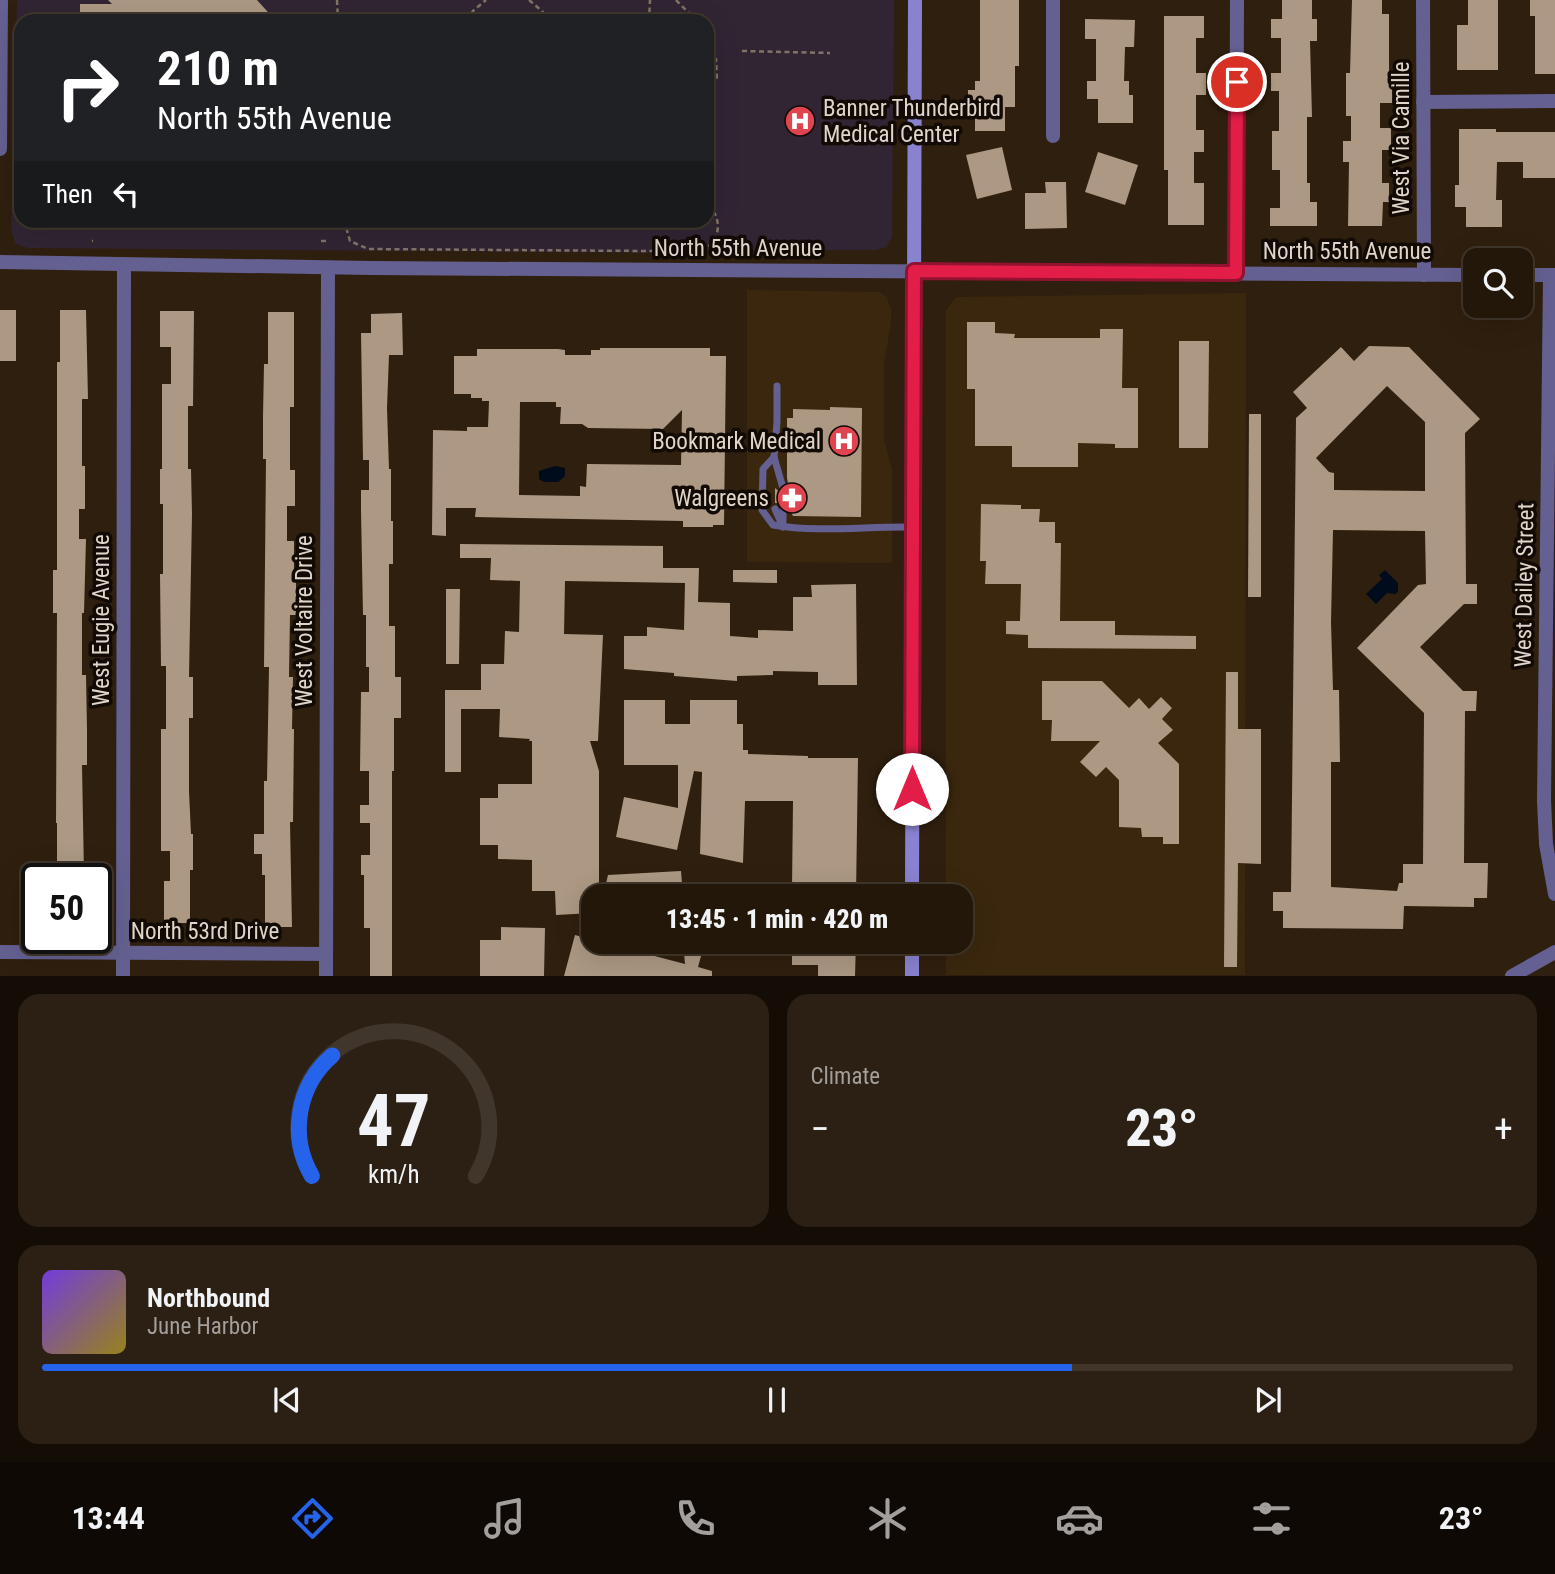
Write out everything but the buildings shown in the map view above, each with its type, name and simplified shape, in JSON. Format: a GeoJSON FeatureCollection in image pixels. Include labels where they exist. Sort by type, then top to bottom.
{"type":"FeatureCollection","features":[{"type":"Feature","properties":{"kind":"main road"},"geometry":{"type":"LineString","coordinates":[[912,884],[915,0]]}},
{"type":"Feature","properties":{"kind":"main road"},"geometry":{"type":"LineString","coordinates":[[912,954],[912,975]]}},
{"type":"Feature","properties":{"kind":"street"},"geometry":{"type":"LineString","coordinates":[[0,149],[1,0]]}},
{"type":"Feature","properties":{"kind":"street"},"geometry":{"type":"LineString","coordinates":[[1054,0],[1054,136]]}},
{"type":"Feature","properties":{"kind":"street"},"geometry":{"type":"LineString","coordinates":[[1236,273],[1237,0]]}},
{"type":"Feature","properties":{"kind":"street","name":"West Via Camille"},"geometry":{"type":"LineString","coordinates":[[1423,0],[1424,275]]}},
{"type":"Feature","properties":{"kind":"street"},"geometry":{"type":"LineString","coordinates":[[1423,102],[1555,101]]}},
{"type":"Feature","properties":{"kind":"street","name":"North 55th Avenue"},"geometry":{"type":"LineString","coordinates":[[0,262],[328,268],[1463,275]]}},
{"type":"Feature","properties":{"kind":"street","name":"West Eugie Avenue"},"geometry":{"type":"LineString","coordinates":[[123,975],[124,265]]}},
{"type":"Feature","properties":{"kind":"street","name":"West Voltaire Drive"},"geometry":{"type":"LineString","coordinates":[[326,975],[328,268]]}},
{"type":"Feature","properties":{"kind":"street"},"geometry":{"type":"LineString","coordinates":[[1533,275],[1552,275]]}},
{"type":"Feature","properties":{"kind":"street","name":"West Dailey Street"},"geometry":{"type":"LineString","coordinates":[[1552,275],[1544,800],[1546,844],[1555,894]]}},
{"type":"Feature","properties":{"kind":"street","name":"North 53rd Drive"},"geometry":{"type":"LineString","coordinates":[[0,952],[326,954]]}},
{"type":"Feature","properties":{"kind":"street"},"geometry":{"type":"LineString","coordinates":[[1512,975],[1555,953]]}},
{"type":"Feature","properties":{"kind":"lane"},"geometry":{"type":"LineString","coordinates":[[777,386],[774,457],[779,486]]}},
{"type":"Feature","properties":{"kind":"lane"},"geometry":{"type":"LineString","coordinates":[[774,457],[763,469],[762,510],[772,525],[794,529],[913,527]]}},
{"type":"Feature","properties":{"kind":"lane"},"geometry":{"type":"LineString","coordinates":[[779,509],[783,527]]}},
{"type":"Feature","properties":{"kind":"path"},"geometry":{"type":"LineString","coordinates":[[471,14],[486,0]]}},
{"type":"Feature","properties":{"kind":"path"},"geometry":{"type":"LineString","coordinates":[[528,0],[544,14]]}},
{"type":"Feature","properties":{"kind":"path"},"geometry":{"type":"LineString","coordinates":[[676,0],[690,14]]}},
{"type":"Feature","properties":{"kind":"path"},"geometry":{"type":"LineString","coordinates":[[742,51],[830,53]]}},
{"type":"Feature","properties":{"kind":"path"},"geometry":{"type":"LineString","coordinates":[[714,58],[717,82]]}},
{"type":"Feature","properties":{"kind":"path"},"geometry":{"type":"LineString","coordinates":[[346,228],[350,241],[368,249],[668,251],[712,245],[719,225],[714,212]]}},
{"type":"Feature","properties":{"kind":"path"},"geometry":{"type":"LineString","coordinates":[[321,241],[326,241]]}},
{"type":"Feature","properties":{"kind":"shaded area","name":"Banner Thunderbird Medical Center"},"geometry":{"type":"Polygon","coordinates":[[[17,0],[894,0],[892,237],[886,247],[876,250],[707,250],[680,253],[28,248],[15,243],[11,229],[14,114],[14,228],[714,228],[714,14],[17,14],[17,0]]]}},
{"type":"Feature","properties":{"kind":"shaded area"},"geometry":{"type":"Polygon","coordinates":[[[747,290],[879,292],[887,297],[891,322],[884,364],[884,440],[892,469],[892,563],[747,562],[747,290]]]}},
{"type":"Feature","properties":{"kind":"shaded area"},"geometry":{"type":"Polygon","coordinates":[[[1246,293],[1245,975],[946,975],[946,954],[973,954],[973,884],[946,884],[946,311],[956,297],[1246,293]]]}},
{"type":"Feature","properties":{"kind":"water"},"geometry":{"type":"Polygon","coordinates":[[[555,466],[565,468],[565,476],[558,482],[544,482],[539,479],[539,471],[555,466]]]}},
{"type":"Feature","properties":{"kind":"water"},"geometry":{"type":"Polygon","coordinates":[[[1385,570],[1398,583],[1398,591],[1396,594],[1387,593],[1376,604],[1366,594],[1382,579],[1379,575],[1385,570]]]}},
{"type":"Feature","properties":{"kind":"place","name":"Banner Thunderbird Medical Center"},"geometry":{"type":"Point","coordinates":[800,121]}},
{"type":"Feature","properties":{"kind":"place","name":"Bookmark Medical"},"geometry":{"type":"Point","coordinates":[844,441]}},
{"type":"Feature","properties":{"kind":"place","name":"Walgreens"},"geometry":{"type":"Point","coordinates":[792,498]}},
{"type":"Feature","properties":{"kind":"route"},"geometry":{"type":"LineString","coordinates":[[912,789],[914,271],[1236,273],[1237,82]]}}]}
